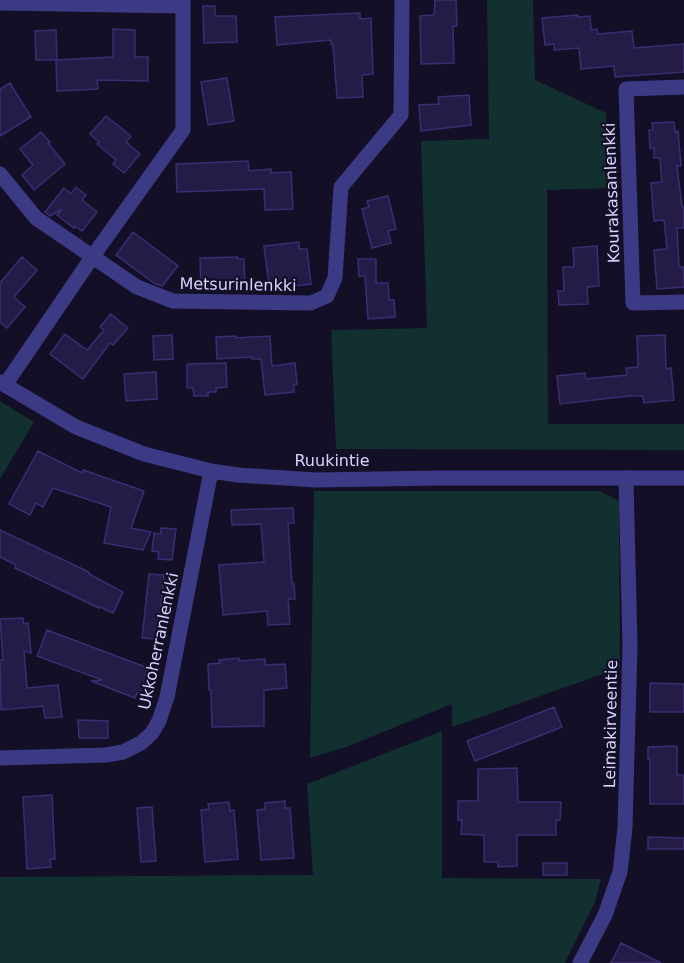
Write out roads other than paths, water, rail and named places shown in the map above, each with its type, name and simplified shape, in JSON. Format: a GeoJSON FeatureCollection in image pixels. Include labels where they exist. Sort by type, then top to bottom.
{"type":"FeatureCollection","features":[{"type":"Feature","properties":{"kind":"street","name":"Metsurinlenkki"},"geometry":{"type":"LineString","coordinates":[[0,174],[36,218],[136,287],[173,301],[311,303],[327,296],[335,278],[342,187],[401,115],[402,0]]}},
{"type":"Feature","properties":{"kind":"street"},"geometry":{"type":"LineString","coordinates":[[0,3],[183,3],[183,130],[2,383]]}},
{"type":"Feature","properties":{"kind":"street","name":"Kourakasanlenkki"},"geometry":{"type":"LineString","coordinates":[[684,87],[626,89],[633,303],[684,302]]}},
{"type":"Feature","properties":{"kind":"street","name":"Ruukintie"},"geometry":{"type":"LineString","coordinates":[[2,383],[76,427],[144,454],[211,471],[238,475],[316,480],[684,478]]}},
{"type":"Feature","properties":{"kind":"street","name":"Ukkoherranlenkki"},"geometry":{"type":"LineString","coordinates":[[0,758],[106,755],[123,752],[141,743],[152,733],[159,721],[167,697],[211,471]]}},
{"type":"Feature","properties":{"kind":"street","name":"Leimakirveentie"},"geometry":{"type":"LineString","coordinates":[[580,963],[605,915],[621,872],[626,828],[630,646],[626,478]]}}]}
